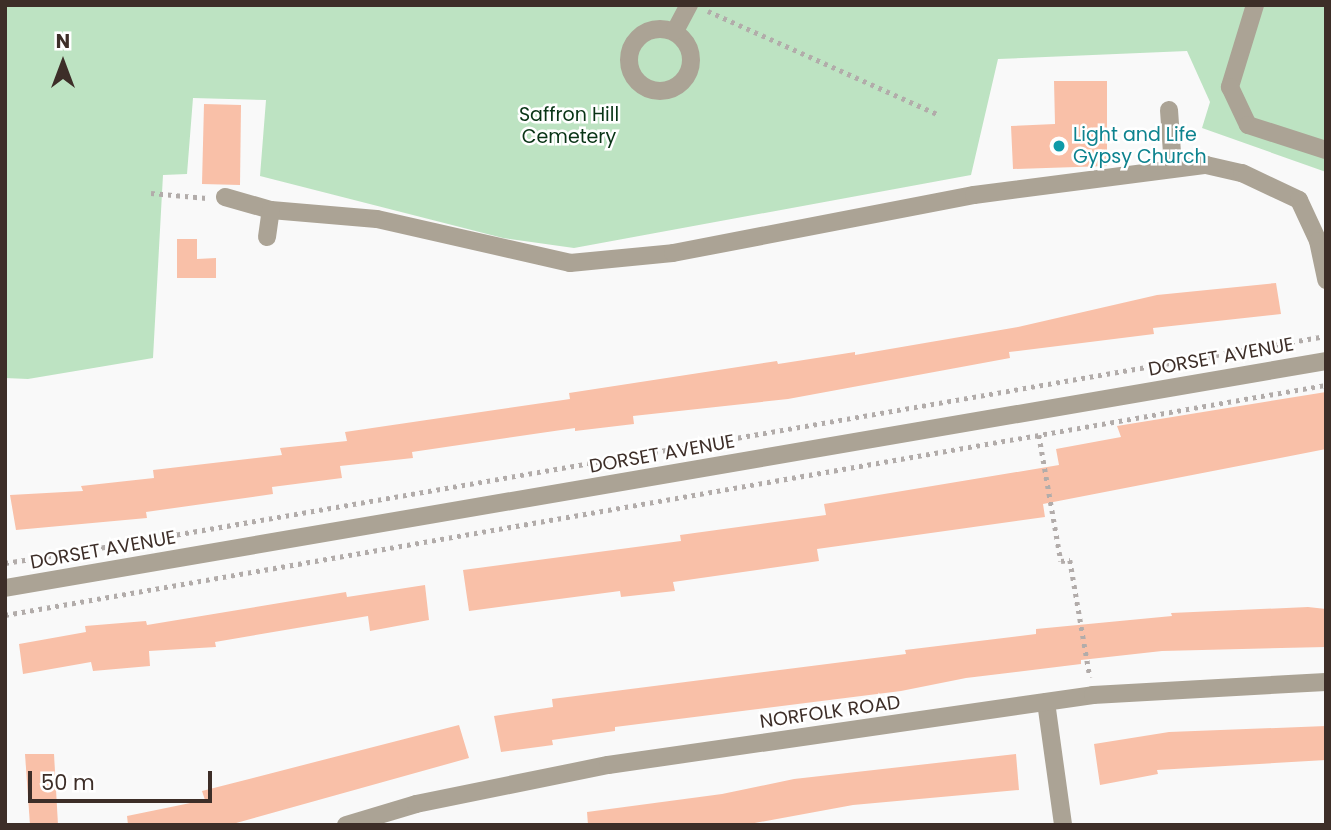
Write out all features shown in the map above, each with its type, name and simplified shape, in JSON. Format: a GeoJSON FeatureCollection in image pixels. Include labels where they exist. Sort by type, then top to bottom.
{"type":"FeatureCollection","features":[{"type":"Feature","properties":{"kind":"street"},"geometry":{"type":"LineString","coordinates":[[675,31],[692,5]]}},
{"type":"Feature","properties":{"kind":"street"},"geometry":{"type":"LineString","coordinates":[[1255,5],[1230,87],[1248,125],[1326,150]]}},
{"type":"Feature","properties":{"kind":"street"},"geometry":{"type":"LineString","coordinates":[[1169,110],[1173,167]]}},
{"type":"Feature","properties":{"kind":"street"},"geometry":{"type":"LineString","coordinates":[[225,197],[271,210],[377,219],[570,263],[673,253],[974,195],[1173,167],[1206,165],[1242,173],[1299,200],[1318,241],[1326,280]]}},
{"type":"Feature","properties":{"kind":"street"},"geometry":{"type":"LineString","coordinates":[[267,237],[271,210]]}},
{"type":"Feature","properties":{"kind":"street","name":"DORSET AVENUE"},"geometry":{"type":"LineString","coordinates":[[5,588],[1035,413],[1326,360]]}},
{"type":"Feature","properties":{"kind":"street","name":"NORFOLK ROAD"},"geometry":{"type":"LineString","coordinates":[[345,825],[416,804],[608,765],[1093,695],[1326,682]]}},
{"type":"Feature","properties":{"kind":"street"},"geometry":{"type":"LineString","coordinates":[[1046,702],[1063,825]]}},
{"type":"Feature","properties":{"kind":"path"},"geometry":{"type":"LineString","coordinates":[[692,5],[937,114]]}},
{"type":"Feature","properties":{"kind":"path"},"geometry":{"type":"LineString","coordinates":[[151,193],[225,197]]}},
{"type":"Feature","properties":{"kind":"path"},"geometry":{"type":"LineString","coordinates":[[86,551],[1326,335]]}},
{"type":"Feature","properties":{"kind":"path"},"geometry":{"type":"LineString","coordinates":[[5,615],[1326,385]]}},
{"type":"Feature","properties":{"kind":"path"},"geometry":{"type":"LineString","coordinates":[[1035,413],[1061,561],[1070,560],[1093,695]]}},
{"type":"Feature","properties":{"kind":"path"},"geometry":{"type":"LineString","coordinates":[[5,563],[66,554]]}},
{"type":"Feature","properties":{"kind":"green space","name":"Saffron Hill Cemetery"},"geometry":{"type":"Polygon","coordinates":[[[5,5],[1326,5],[1326,172],[1202,128],[1210,102],[1187,51],[998,59],[971,175],[574,248],[503,238],[260,176],[266,100],[193,98],[187,174],[163,175],[153,358],[28,379],[5,378],[5,5]]]}},
{"type":"Feature","properties":{"kind":"building","name":"Light and Life Gypsy Church"},"geometry":{"type":"Polygon","coordinates":[[[1054,81],[1107,81],[1107,166],[1013,169],[1011,126],[1055,124],[1054,81]]]}},
{"type":"Feature","properties":{"kind":"building"},"geometry":{"type":"Polygon","coordinates":[[[204,104],[241,105],[240,185],[202,184],[204,104]]]}},
{"type":"Feature","properties":{"kind":"building"},"geometry":{"type":"Polygon","coordinates":[[[177,239],[197,239],[197,259],[216,258],[216,278],[177,278],[177,239]]]}},
{"type":"Feature","properties":{"kind":"building"},"geometry":{"type":"Polygon","coordinates":[[[1276,283],[1281,314],[1153,328],[1154,334],[1009,352],[1010,358],[788,399],[633,416],[634,424],[575,431],[575,428],[412,452],[413,458],[340,466],[342,478],[272,487],[273,494],[146,512],[147,518],[16,530],[10,495],[83,491],[81,486],[154,478],[153,470],[282,455],[280,448],[347,441],[345,432],[570,399],[569,393],[777,361],[778,364],[855,352],[855,355],[1018,327],[1157,295],[1276,283]]]}},
{"type":"Feature","properties":{"kind":"building"},"geometry":{"type":"Polygon","coordinates":[[[1326,392],[1326,449],[1043,504],[1045,517],[817,549],[819,561],[673,582],[675,591],[621,597],[620,591],[469,611],[463,570],[681,541],[680,535],[826,515],[824,504],[1059,465],[1056,449],[1121,437],[1117,426],[1326,392]]]}},
{"type":"Feature","properties":{"kind":"building"},"geometry":{"type":"Polygon","coordinates":[[[425,585],[429,620],[370,631],[368,616],[215,642],[216,647],[149,651],[150,666],[93,671],[91,662],[23,674],[19,644],[86,632],[85,626],[146,621],[147,625],[346,592],[347,597],[425,585]]]}},
{"type":"Feature","properties":{"kind":"building"},"geometry":{"type":"Polygon","coordinates":[[[1308,607],[1326,609],[1326,647],[1162,651],[1081,660],[1081,664],[966,678],[901,691],[615,727],[615,731],[552,740],[553,745],[501,752],[494,716],[553,707],[552,699],[906,654],[905,650],[1036,634],[1036,629],[1172,616],[1171,613],[1308,607]]]}},
{"type":"Feature","properties":{"kind":"building"},"geometry":{"type":"Polygon","coordinates":[[[459,725],[469,758],[229,825],[128,825],[127,816],[205,800],[202,791],[459,725]]]}},
{"type":"Feature","properties":{"kind":"building"},"geometry":{"type":"Polygon","coordinates":[[[1326,726],[1326,760],[1157,770],[1158,774],[1100,785],[1094,744],[1169,732],[1326,726]]]}},
{"type":"Feature","properties":{"kind":"building"},"geometry":{"type":"Polygon","coordinates":[[[25,754],[54,754],[58,825],[30,825],[25,754]]]}},
{"type":"Feature","properties":{"kind":"building"},"geometry":{"type":"Polygon","coordinates":[[[1016,754],[1019,790],[853,805],[744,825],[588,825],[587,812],[722,794],[794,779],[1016,754]]]}},
{"type":"Feature","properties":{"kind":"place","name":"Light and Life Gypsy Church"},"geometry":{"type":"Point","coordinates":[1059,146]}}]}
